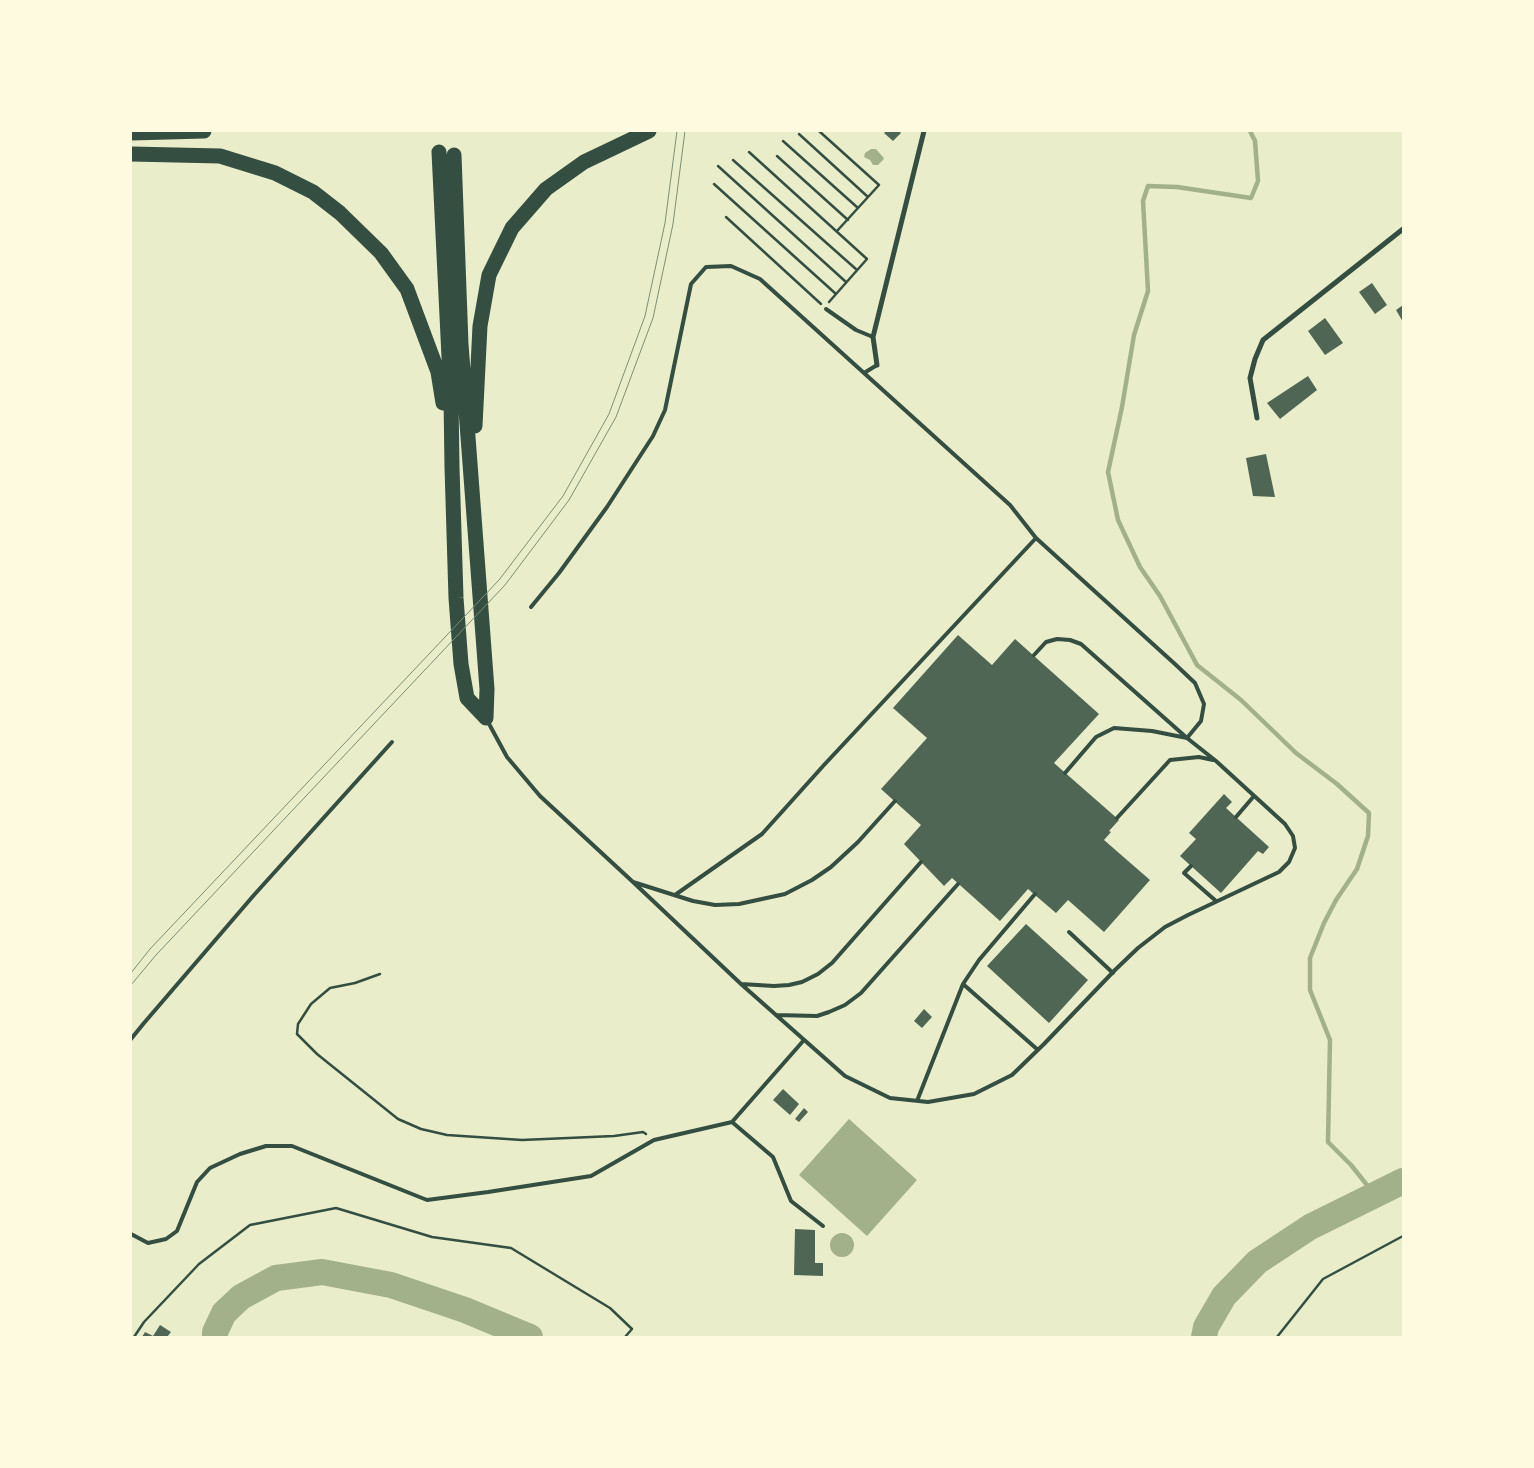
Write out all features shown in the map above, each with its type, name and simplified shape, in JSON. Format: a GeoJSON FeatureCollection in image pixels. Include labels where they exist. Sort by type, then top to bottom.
{"type":"FeatureCollection","features":[{"type":"Feature","properties":{"kind":"highway"},"geometry":{"type":"LineString","coordinates":[[131,133],[204,131]]}},
{"type":"Feature","properties":{"kind":"highway"},"geometry":{"type":"LineString","coordinates":[[469,455],[476,423],[480,326],[489,275],[512,228],[546,189],[584,162],[649,131]]}},
{"type":"Feature","properties":{"kind":"highway"},"geometry":{"type":"LineString","coordinates":[[439,152],[451,398],[456,598],[460,664],[467,698],[486,718]]}},
{"type":"Feature","properties":{"kind":"highway"},"geometry":{"type":"LineString","coordinates":[[131,154],[220,156],[275,173],[313,192],[340,213],[381,253],[407,289],[438,372],[452,448]]}},
{"type":"Feature","properties":{"kind":"highway"},"geometry":{"type":"LineString","coordinates":[[454,154],[461,344],[487,690],[486,718]]}},
{"type":"Feature","properties":{"kind":"street"},"geometry":{"type":"LineString","coordinates":[[877,365],[873,337],[924,131]]}},
{"type":"Feature","properties":{"kind":"street"},"geometry":{"type":"LineString","coordinates":[[1257,418],[1250,378],[1263,340],[1403,229]]}},
{"type":"Feature","properties":{"kind":"lane"},"geometry":{"type":"LineString","coordinates":[[531,607],[559,573],[607,508],[653,436],[665,410],[691,284],[706,267],[731,266],[760,279],[1010,505],[1036,538],[1195,683],[1204,704],[1201,721],[1187,738]]}},
{"type":"Feature","properties":{"kind":"lane"},"geometry":{"type":"LineString","coordinates":[[825,308],[856,330],[873,337]]}},
{"type":"Feature","properties":{"kind":"lane"},"geometry":{"type":"LineString","coordinates":[[864,373],[877,365]]}},
{"type":"Feature","properties":{"kind":"lane"},"geometry":{"type":"LineString","coordinates":[[675,894],[762,834],[1036,538]]}},
{"type":"Feature","properties":{"kind":"lane"},"geometry":{"type":"LineString","coordinates":[[486,718],[507,757],[540,796],[741,984],[845,1076],[890,1098],[928,1102],[974,1094],[1012,1075],[1138,948],[1165,928],[1279,872],[1289,862],[1295,848],[1293,836],[1285,824],[1216,761],[1187,738],[1081,644],[1070,640],[1057,639],[1046,642],[1034,656]]}},
{"type":"Feature","properties":{"kind":"lane"},"geometry":{"type":"LineString","coordinates":[[1066,773],[1096,738],[1114,728],[1152,731],[1187,738]]}},
{"type":"Feature","properties":{"kind":"lane"},"geometry":{"type":"LineString","coordinates":[[131,1039],[254,895],[392,742]]}},
{"type":"Feature","properties":{"kind":"lane"},"geometry":{"type":"LineString","coordinates":[[1116,818],[1170,760],[1199,757],[1216,761]]}},
{"type":"Feature","properties":{"kind":"lane"},"geometry":{"type":"LineString","coordinates":[[1236,817],[1254,796]]}},
{"type":"Feature","properties":{"kind":"lane"},"geometry":{"type":"LineString","coordinates":[[633,882],[693,901],[715,905],[739,904],[785,894],[812,880],[831,867],[858,842],[895,801]]}},
{"type":"Feature","properties":{"kind":"lane"},"geometry":{"type":"LineString","coordinates":[[741,984],[789,985],[802,982],[818,974],[832,963],[921,862]]}},
{"type":"Feature","properties":{"kind":"lane"},"geometry":{"type":"LineString","coordinates":[[1191,866],[1184,873],[1216,902]]}},
{"type":"Feature","properties":{"kind":"lane"},"geometry":{"type":"LineString","coordinates":[[776,1015],[817,1016],[845,1005],[861,993],[958,884]]}},
{"type":"Feature","properties":{"kind":"lane"},"geometry":{"type":"LineString","coordinates":[[917,1101],[963,984],[979,960],[1035,894]]}},
{"type":"Feature","properties":{"kind":"lane"},"geometry":{"type":"LineString","coordinates":[[1069,932],[1113,973]]}},
{"type":"Feature","properties":{"kind":"lane"},"geometry":{"type":"LineString","coordinates":[[963,984],[1038,1050]]}},
{"type":"Feature","properties":{"kind":"lane"},"geometry":{"type":"LineString","coordinates":[[131,1234],[148,1243],[166,1240],[177,1230],[197,1182],[210,1168],[240,1154],[266,1146],[292,1146],[427,1200],[591,1176],[654,1140],[732,1122],[804,1040]]}},
{"type":"Feature","properties":{"kind":"lane"},"geometry":{"type":"LineString","coordinates":[[732,1122],[774,1156],[792,1201],[823,1226]]}},
{"type":"Feature","properties":{"kind":"path"},"geometry":{"type":"LineString","coordinates":[[819,131],[878,185],[837,231]]}},
{"type":"Feature","properties":{"kind":"path"},"geometry":{"type":"LineString","coordinates":[[799,134],[868,197]]}},
{"type":"Feature","properties":{"kind":"path"},"geometry":{"type":"LineString","coordinates":[[783,141],[858,208]]}},
{"type":"Feature","properties":{"kind":"path"},"geometry":{"type":"LineString","coordinates":[[726,217],[825,308],[867,259],[749,152]]}},
{"type":"Feature","properties":{"kind":"path"},"geometry":{"type":"LineString","coordinates":[[777,156],[848,220]]}},
{"type":"Feature","properties":{"kind":"path"},"geometry":{"type":"LineString","coordinates":[[733,160],[857,270]]}},
{"type":"Feature","properties":{"kind":"path"},"geometry":{"type":"LineString","coordinates":[[718,166],[846,282]]}},
{"type":"Feature","properties":{"kind":"path"},"geometry":{"type":"LineString","coordinates":[[714,184],[836,294]]}},
{"type":"Feature","properties":{"kind":"path"},"geometry":{"type":"LineString","coordinates":[[380,974],[355,983],[330,988],[311,1004],[298,1024],[298,1034],[318,1054],[398,1118],[421,1129],[446,1135],[522,1140],[614,1136],[643,1132],[654,1140]]}},
{"type":"Feature","properties":{"kind":"path"},"geometry":{"type":"LineString","coordinates":[[134,1337],[144,1322],[199,1264],[250,1225],[336,1208],[432,1237],[511,1248],[610,1308],[632,1329],[625,1337]]}},
{"type":"Feature","properties":{"kind":"path"},"geometry":{"type":"LineString","coordinates":[[1276,1337],[1322,1280],[1403,1236]]}},
{"type":"Feature","properties":{"kind":"shaded area"},"geometry":{"type":"Polygon","coordinates":[[[871,149],[876,149],[884,159],[878,165],[873,165],[870,160],[864,157],[865,153],[871,149]]]}},
{"type":"Feature","properties":{"kind":"shaded area"},"geometry":{"type":"Polygon","coordinates":[[[849,1119],[917,1180],[867,1236],[799,1175],[849,1119]]]}},
{"type":"Feature","properties":{"kind":"shaded area"},"geometry":{"type":"Polygon","coordinates":[[[842,1233],[850,1237],[854,1245],[850,1253],[842,1257],[834,1253],[830,1245],[834,1237],[842,1233]]]}},
{"type":"Feature","properties":{"kind":"building"},"geometry":{"type":"Polygon","coordinates":[[[886,131],[899,131],[901,133],[893,141],[884,133],[886,131]]]}},
{"type":"Feature","properties":{"kind":"building"},"geometry":{"type":"Polygon","coordinates":[[[1372,283],[1387,305],[1375,314],[1359,292],[1372,283]]]}},
{"type":"Feature","properties":{"kind":"building"},"geometry":{"type":"Polygon","coordinates":[[[1403,305],[1403,322],[1396,310],[1403,305]]]}},
{"type":"Feature","properties":{"kind":"building"},"geometry":{"type":"Polygon","coordinates":[[[1325,318],[1343,343],[1325,355],[1308,331],[1325,318]]]}},
{"type":"Feature","properties":{"kind":"building"},"geometry":{"type":"Polygon","coordinates":[[[1308,376],[1317,390],[1280,419],[1267,403],[1308,376]]]}},
{"type":"Feature","properties":{"kind":"building"},"geometry":{"type":"Polygon","coordinates":[[[1266,454],[1275,497],[1253,496],[1246,458],[1266,454]]]}},
{"type":"Feature","properties":{"kind":"building"},"geometry":{"type":"Polygon","coordinates":[[[958,635],[992,665],[1015,639],[1099,714],[1054,763],[1119,820],[1104,840],[1150,880],[1104,932],[1068,900],[1056,913],[1028,889],[1000,921],[952,878],[944,886],[904,844],[921,825],[881,789],[927,738],[893,708],[958,635]]]}},
{"type":"Feature","properties":{"kind":"building"},"geometry":{"type":"Polygon","coordinates":[[[1224,794],[1232,802],[1226,808],[1269,847],[1263,854],[1258,851],[1221,893],[1180,856],[1196,839],[1189,833],[1224,794]]]}},
{"type":"Feature","properties":{"kind":"building"},"geometry":{"type":"Polygon","coordinates":[[[1026,924],[1088,980],[1049,1023],[987,966],[1026,924]]]}},
{"type":"Feature","properties":{"kind":"building"},"geometry":{"type":"Polygon","coordinates":[[[924,1009],[932,1017],[922,1028],[914,1021],[924,1009]]]}},
{"type":"Feature","properties":{"kind":"building"},"geometry":{"type":"Polygon","coordinates":[[[783,1089],[799,1104],[790,1115],[773,1100],[783,1089]]]}},
{"type":"Feature","properties":{"kind":"building"},"geometry":{"type":"Polygon","coordinates":[[[804,1108],[808,1112],[799,1122],[795,1119],[804,1108]]]}},
{"type":"Feature","properties":{"kind":"building"},"geometry":{"type":"Polygon","coordinates":[[[795,1229],[815,1230],[815,1263],[823,1263],[823,1276],[794,1275],[795,1229]]]}},
{"type":"Feature","properties":{"kind":"building"},"geometry":{"type":"Polygon","coordinates":[[[160,1325],[171,1332],[167,1337],[142,1337],[145,1332],[153,1336],[160,1325]]]}},
{"type":"Feature","properties":{"kind":"waterway"},"geometry":{"type":"LineString","coordinates":[[1250,131],[1255,141],[1258,181],[1251,198],[1177,187],[1148,186],[1143,201],[1148,291],[1134,335],[1122,407],[1108,472],[1118,520],[1140,567],[1160,596],[1197,665],[1241,700],[1296,753],[1337,784],[1369,813],[1368,836],[1357,869],[1336,900],[1324,923],[1310,958],[1310,990],[1330,1040],[1328,1142],[1351,1165],[1375,1195]]}},
{"type":"Feature","properties":{"kind":"waterway"},"geometry":{"type":"LineString","coordinates":[[1204,1337],[1206,1327],[1224,1296],[1257,1262],[1310,1227],[1403,1181]]}},
{"type":"Feature","properties":{"kind":"waterway"},"geometry":{"type":"LineString","coordinates":[[215,1337],[215,1332],[224,1313],[241,1297],[276,1278],[322,1272],[391,1285],[465,1310],[530,1337]]}},
{"type":"Feature","properties":{"kind":"tram line"},"geometry":{"type":"LineString","coordinates":[[131,973],[150,949],[499,580],[563,496],[609,414],[645,316],[665,223],[677,131]]}},
{"type":"Feature","properties":{"kind":"tram line"},"geometry":{"type":"LineString","coordinates":[[131,985],[156,955],[505,585],[569,500],[616,417],[653,318],[673,224],[685,131]]}}]}
